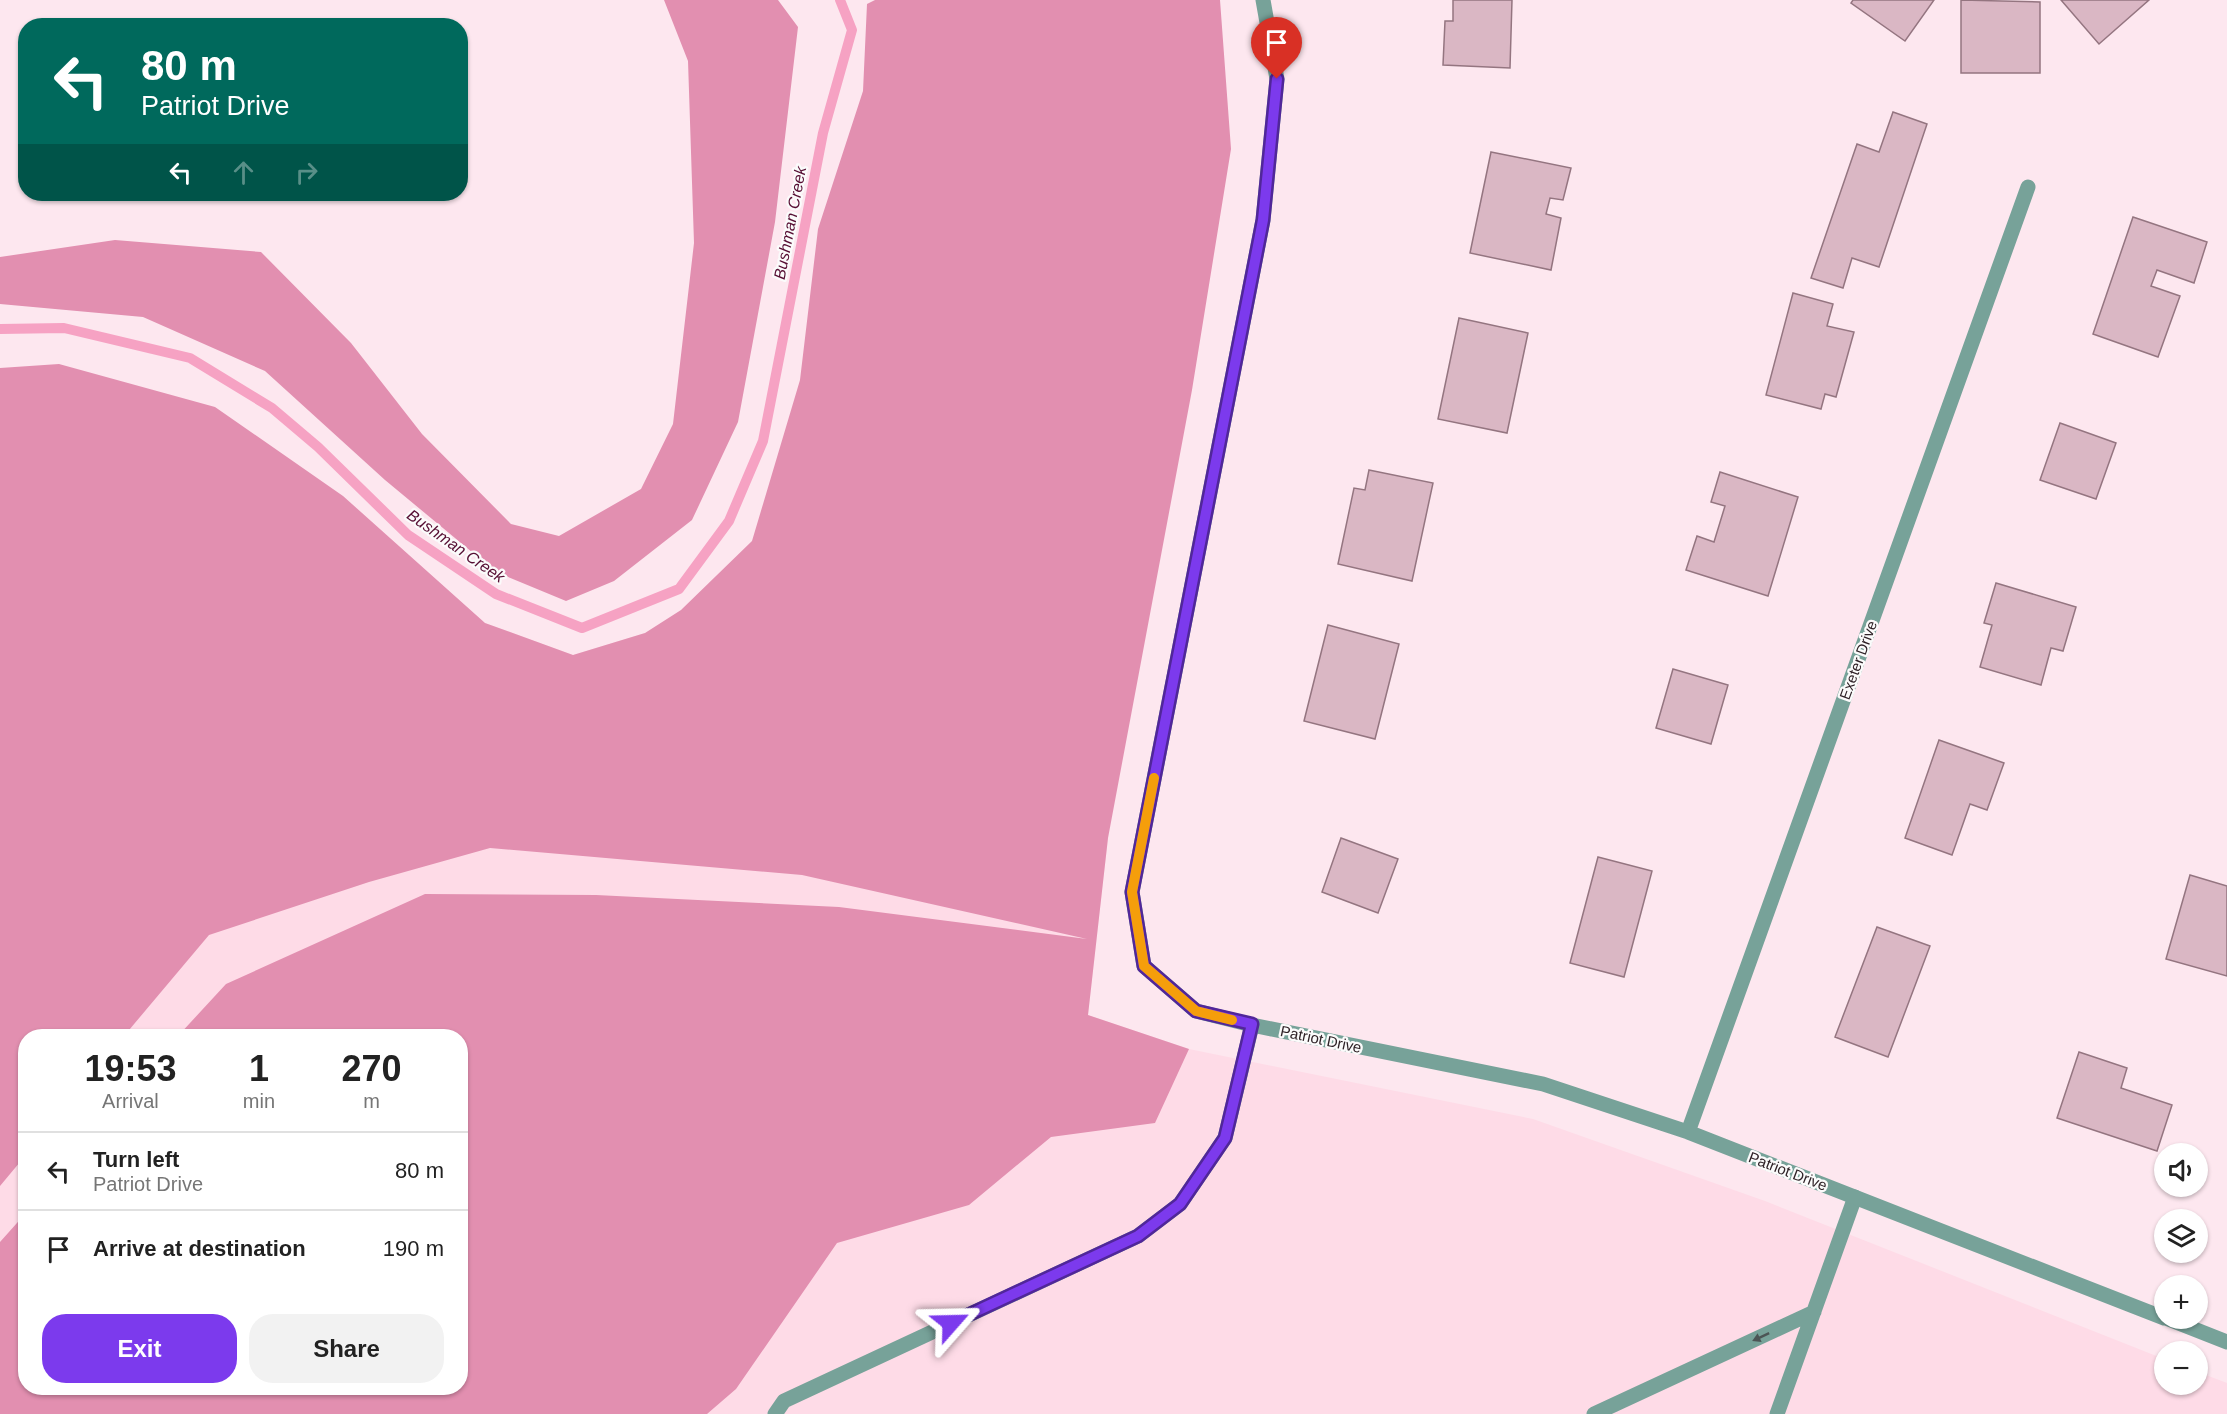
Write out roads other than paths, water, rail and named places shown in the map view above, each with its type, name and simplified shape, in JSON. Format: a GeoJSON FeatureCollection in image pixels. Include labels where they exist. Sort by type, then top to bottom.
{"type":"FeatureCollection","features":[{"type":"Feature","properties":{"kind":"street","name":"Patriot Drive"},"geometry":{"type":"LineString","coordinates":[[1263,0],[1277,79],[1263,220],[1132,892],[1144,966],[1196,1011],[1543,1084],[1688,1132],[2154,1314]]}},
{"type":"Feature","properties":{"kind":"street","name":"Exeter Drive"},"geometry":{"type":"LineString","coordinates":[[1688,1132],[2028,187]]}},
{"type":"Feature","properties":{"kind":"street"},"geometry":{"type":"LineString","coordinates":[[775,1414],[784,1401],[1138,1236],[1180,1204],[1225,1138],[1252,1024]]}},
{"type":"Feature","properties":{"kind":"street"},"geometry":{"type":"LineString","coordinates":[[1777,1414],[1855,1197]]}},
{"type":"Feature","properties":{"kind":"street"},"geometry":{"type":"LineString","coordinates":[[1594,1414],[1814,1312]]}},
{"type":"Feature","properties":{"kind":"street","name":"Patriot Drive"},"geometry":{"type":"LineString","coordinates":[[2193,1329],[2227,1342]]}},
{"type":"Feature","properties":{"kind":"waterway","name":"Bushman Creek"},"geometry":{"type":"LineString","coordinates":[[0,329],[64,328],[190,358],[272,408],[318,447],[408,535],[496,594],[582,628],[679,589],[729,521],[763,441],[823,133],[852,30],[840,0]]}}]}
